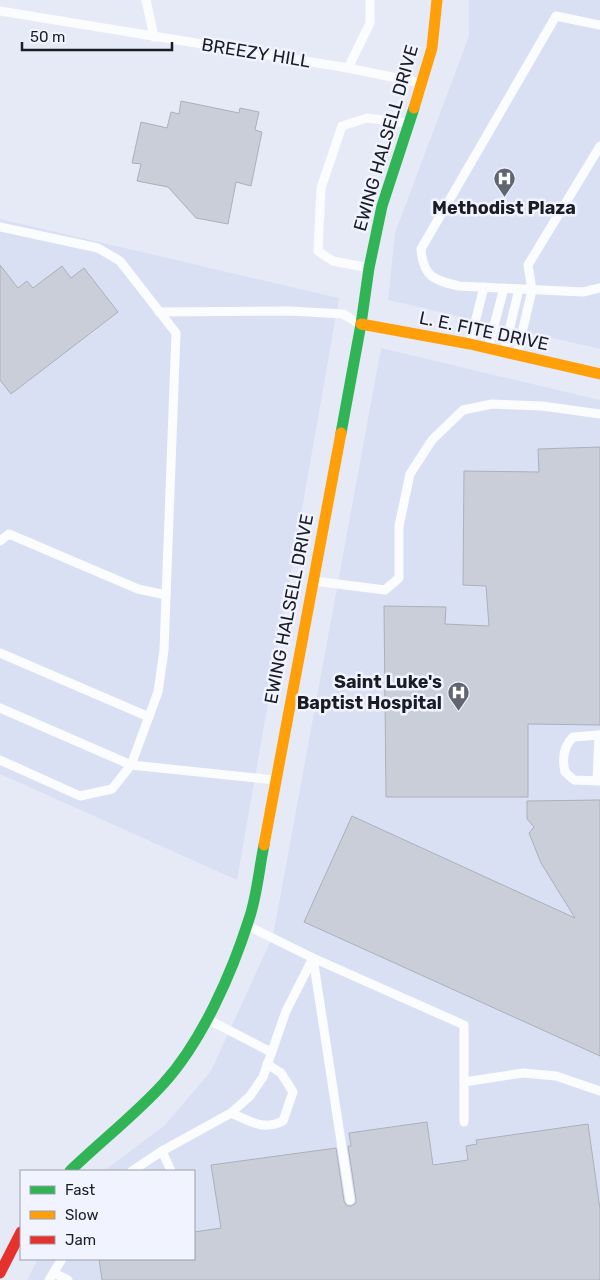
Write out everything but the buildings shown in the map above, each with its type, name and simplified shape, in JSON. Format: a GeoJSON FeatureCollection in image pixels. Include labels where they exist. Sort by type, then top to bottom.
{"type":"FeatureCollection","features":[{"type":"Feature","properties":{"kind":"street","name":"EWING HALSELL DRIVE"},"geometry":{"type":"LineString","coordinates":[[71,1170],[164,1082],[186,1054],[224,983],[250,918],[361,324],[369,268],[391,174],[422,84],[432,48],[436,0]]}},
{"type":"Feature","properties":{"kind":"street","name":"L. E. FITE DRIVE"},"geometry":{"type":"LineString","coordinates":[[361,324],[470,344],[600,374]]}},
{"type":"Feature","properties":{"kind":"street"},"geometry":{"type":"LineString","coordinates":[[0,1273],[20,1234]]}},
{"type":"Feature","properties":{"kind":"lane"},"geometry":{"type":"LineString","coordinates":[[146,0],[154,37]]}},
{"type":"Feature","properties":{"kind":"lane"},"geometry":{"type":"LineString","coordinates":[[348,68],[370,23],[370,0]]}},
{"type":"Feature","properties":{"kind":"lane","name":"BREEZY HILL"},"geometry":{"type":"LineString","coordinates":[[0,11],[348,68],[422,84]]}},
{"type":"Feature","properties":{"kind":"lane"},"geometry":{"type":"LineString","coordinates":[[600,25],[556,16],[421,249],[422,263],[429,274],[441,281],[459,286],[583,292],[600,288]]}},
{"type":"Feature","properties":{"kind":"lane"},"geometry":{"type":"LineString","coordinates":[[369,268],[333,261],[318,251],[321,188],[342,126],[367,118],[409,123]]}},
{"type":"Feature","properties":{"kind":"lane"},"geometry":{"type":"LineString","coordinates":[[517,355],[532,290],[528,266],[600,146]]}},
{"type":"Feature","properties":{"kind":"lane"},"geometry":{"type":"LineString","coordinates":[[0,227],[98,248],[120,261],[176,333],[163,656],[158,692],[132,766],[112,789],[80,796],[0,760]]}},
{"type":"Feature","properties":{"kind":"lane"},"geometry":{"type":"LineString","coordinates":[[470,344],[484,286]]}},
{"type":"Feature","properties":{"kind":"lane"},"geometry":{"type":"LineString","coordinates":[[488,348],[504,288]]}},
{"type":"Feature","properties":{"kind":"lane"},"geometry":{"type":"LineString","coordinates":[[504,352],[519,289]]}},
{"type":"Feature","properties":{"kind":"lane"},"geometry":{"type":"LineString","coordinates":[[159,312],[290,311],[343,314],[361,324]]}},
{"type":"Feature","properties":{"kind":"lane"},"geometry":{"type":"LineString","coordinates":[[312,581],[385,590],[399,578],[399,526],[410,474],[432,440],[463,410],[492,404],[542,406],[600,414]]}},
{"type":"Feature","properties":{"kind":"lane"},"geometry":{"type":"LineString","coordinates":[[0,542],[9,534],[138,590],[166,595]]}},
{"type":"Feature","properties":{"kind":"lane"},"geometry":{"type":"LineString","coordinates":[[0,653],[149,717]]}},
{"type":"Feature","properties":{"kind":"lane"},"geometry":{"type":"LineString","coordinates":[[0,708],[132,766],[275,780]]}},
{"type":"Feature","properties":{"kind":"lane"},"geometry":{"type":"LineString","coordinates":[[599,735],[599,781],[574,780],[564,772],[563,759],[567,743],[573,737],[599,735]]}},
{"type":"Feature","properties":{"kind":"lane"},"geometry":{"type":"LineString","coordinates":[[247,925],[313,958],[464,1025],[464,1122]]}},
{"type":"Feature","properties":{"kind":"lane"},"geometry":{"type":"LineString","coordinates":[[134,1170],[162,1151],[231,1112],[250,1096],[263,1077],[286,1011],[313,958]]}},
{"type":"Feature","properties":{"kind":"lane"},"geometry":{"type":"LineString","coordinates":[[313,958],[350,1200]]}},
{"type":"Feature","properties":{"kind":"lane"},"geometry":{"type":"LineString","coordinates":[[206,1019],[272,1052]]}},
{"type":"Feature","properties":{"kind":"lane"},"geometry":{"type":"LineString","coordinates":[[231,1112],[260,1126],[273,1126],[283,1121],[293,1092],[281,1073],[267,1064]]}},
{"type":"Feature","properties":{"kind":"lane"},"geometry":{"type":"LineString","coordinates":[[464,1082],[523,1073],[556,1076],[600,1091]]}},
{"type":"Feature","properties":{"kind":"lane"},"geometry":{"type":"LineString","coordinates":[[162,1151],[171,1170]]}},
{"type":"Feature","properties":{"kind":"lane"},"geometry":{"type":"LineString","coordinates":[[61,1260],[51,1276],[68,1280]]}},
{"type":"Feature","properties":{"kind":"shaded area","name":"Methodist Plaza"},"geometry":{"type":"Polygon","coordinates":[[[469,0],[600,0],[600,349],[388,300],[395,233],[469,36],[469,0]]]}},
{"type":"Feature","properties":{"kind":"shaded area"},"geometry":{"type":"Polygon","coordinates":[[[0,219],[339,298],[237,880],[0,774],[0,219]]]}},
{"type":"Feature","properties":{"kind":"shaded area"},"geometry":{"type":"Polygon","coordinates":[[[381,348],[600,400],[600,1280],[27,1280],[37,1260],[195,1260],[195,1170],[105,1170],[165,1125],[211,1071],[273,936],[381,348]]]}},
{"type":"Feature","properties":{"kind":"traffic: fast"},"geometry":{"type":"LineString","coordinates":[[341,433],[369,268],[382,206],[414,108]]}},
{"type":"Feature","properties":{"kind":"traffic: fast"},"geometry":{"type":"LineString","coordinates":[[71,1170],[164,1083],[178,1066],[203,1027],[225,984],[242,940],[252,910],[264,845]]}},
{"type":"Feature","properties":{"kind":"traffic: slow"},"geometry":{"type":"LineString","coordinates":[[414,108],[432,48],[437,0]]}},
{"type":"Feature","properties":{"kind":"traffic: slow"},"geometry":{"type":"LineString","coordinates":[[361,324],[470,344],[600,374]]}},
{"type":"Feature","properties":{"kind":"traffic: slow"},"geometry":{"type":"LineString","coordinates":[[264,845],[341,433]]}},
{"type":"Feature","properties":{"kind":"traffic: jam"},"geometry":{"type":"LineString","coordinates":[[0,1273],[20,1234]]}},
{"type":"Feature","properties":{"kind":"place","name":"Methodist Plaza"},"geometry":{"type":"Point","coordinates":[504,197]}},
{"type":"Feature","properties":{"kind":"place","name":"Saint Luke's Baptist Hospital"},"geometry":{"type":"Point","coordinates":[458,711]}}]}
